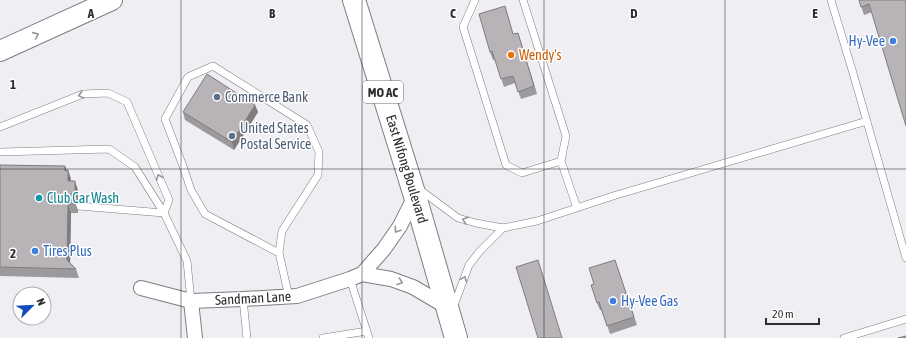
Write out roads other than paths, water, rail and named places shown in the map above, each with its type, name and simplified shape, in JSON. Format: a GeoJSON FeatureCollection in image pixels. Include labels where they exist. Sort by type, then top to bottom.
{"type":"FeatureCollection","features":[{"type":"Feature","properties":{"kind":"main road"},"geometry":{"type":"LineString","coordinates":[[0,51],[112,0]]}},
{"type":"Feature","properties":{"kind":"main road","name":"East Nifong Boulevard"},"geometry":{"type":"LineString","coordinates":[[353,3],[414,190],[456,338]]}},
{"type":"Feature","properties":{"kind":"street"},"geometry":{"type":"LineString","coordinates":[[356,276],[384,249],[396,232],[400,226],[414,190]]}},
{"type":"Feature","properties":{"kind":"street","name":"Sandman Lane"},"geometry":{"type":"LineString","coordinates":[[141,288],[191,300],[288,297],[297,296],[356,276],[391,279],[413,287],[448,311]]}},
{"type":"Feature","properties":{"kind":"street"},"geometry":{"type":"LineString","coordinates":[[191,300],[195,338]]}},
{"type":"Feature","properties":{"kind":"lane"},"geometry":{"type":"LineString","coordinates":[[476,0],[463,27],[506,165],[522,173],[561,162]]}},
{"type":"Feature","properties":{"kind":"lane"},"geometry":{"type":"LineString","coordinates":[[523,0],[566,136],[561,162],[577,208]]}},
{"type":"Feature","properties":{"kind":"lane"},"geometry":{"type":"LineString","coordinates":[[831,0],[906,258]]}},
{"type":"Feature","properties":{"kind":"lane"},"geometry":{"type":"LineString","coordinates":[[278,253],[204,214],[191,190],[164,119],[188,77],[213,66],[307,125],[319,152],[318,175],[282,231],[278,253],[288,297]]}},
{"type":"Feature","properties":{"kind":"lane"},"geometry":{"type":"LineString","coordinates":[[0,127],[82,94],[108,93],[127,102],[169,200],[164,213]]}},
{"type":"Feature","properties":{"kind":"lane"},"geometry":{"type":"LineString","coordinates":[[414,190],[458,218],[476,224],[503,228],[537,221],[613,196],[867,121]]}},
{"type":"Feature","properties":{"kind":"lane"},"geometry":{"type":"LineString","coordinates":[[0,152],[109,149],[135,167],[164,213],[187,261],[191,300]]}},
{"type":"Feature","properties":{"kind":"lane"},"geometry":{"type":"LineString","coordinates":[[78,206],[164,213]]}},
{"type":"Feature","properties":{"kind":"lane"},"geometry":{"type":"LineString","coordinates":[[448,311],[469,265],[480,251],[503,228]]}},
{"type":"Feature","properties":{"kind":"lane"},"geometry":{"type":"LineString","coordinates":[[323,338],[368,334],[356,276]]}},
{"type":"Feature","properties":{"kind":"lane"},"geometry":{"type":"LineString","coordinates":[[243,299],[247,338]]}},
{"type":"Feature","properties":{"kind":"lane"},"geometry":{"type":"LineString","coordinates":[[844,338],[906,319]]}},
{"type":"Feature","properties":{"kind":"place","name":"Hy-Vee"},"geometry":{"type":"Point","coordinates":[893,41]}},
{"type":"Feature","properties":{"kind":"place","name":"Wendy's"},"geometry":{"type":"Point","coordinates":[511,55]}},
{"type":"Feature","properties":{"kind":"place","name":"Commerce Bank"},"geometry":{"type":"Point","coordinates":[217,97]}},
{"type":"Feature","properties":{"kind":"place","name":"United States Postal Service"},"geometry":{"type":"Point","coordinates":[232,136]}},
{"type":"Feature","properties":{"kind":"place","name":"Club Car Wash"},"geometry":{"type":"Point","coordinates":[39,198]}},
{"type":"Feature","properties":{"kind":"place","name":"Tires Plus"},"geometry":{"type":"Point","coordinates":[35,251]}},
{"type":"Feature","properties":{"kind":"place","name":"Hy-Vee Gas"},"geometry":{"type":"Point","coordinates":[613,301]}}]}
